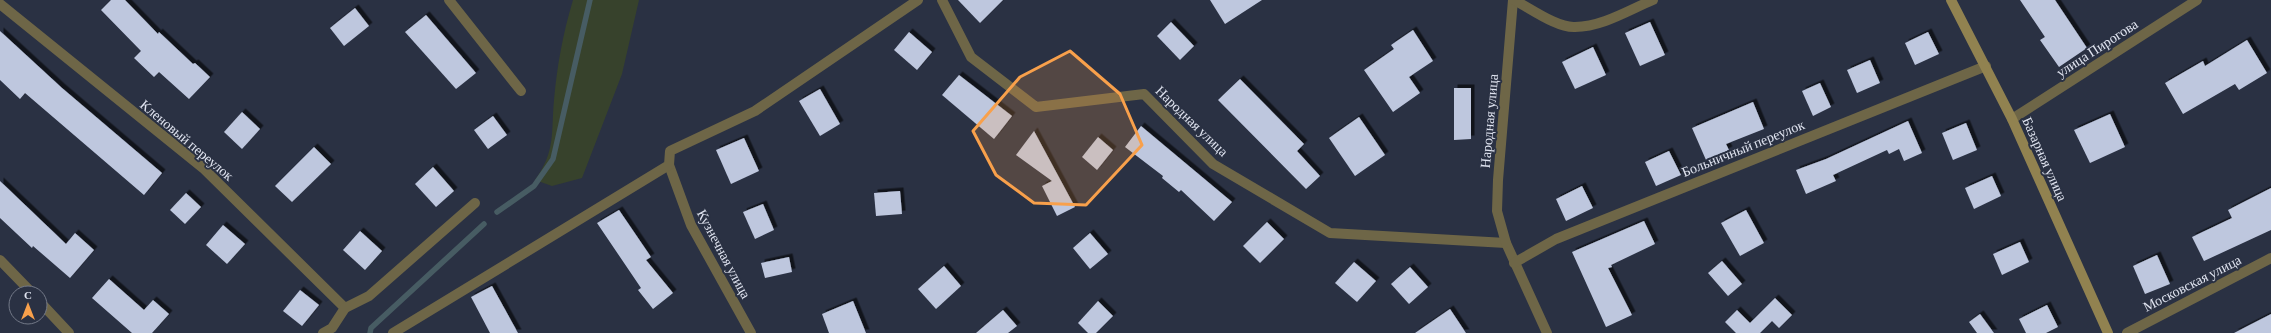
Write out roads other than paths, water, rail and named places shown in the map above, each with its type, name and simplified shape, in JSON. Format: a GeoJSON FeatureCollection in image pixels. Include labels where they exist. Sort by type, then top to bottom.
{"type":"FeatureCollection","features":[{"type":"Feature","properties":{"kind":"street"},"geometry":{"type":"LineString","coordinates":[[449,0],[521,91]]}},
{"type":"Feature","properties":{"kind":"street"},"geometry":{"type":"LineString","coordinates":[[393,333],[669,164],[670,151],[755,111],[918,0]]}},
{"type":"Feature","properties":{"kind":"street","name":"Народная улица"},"geometry":{"type":"LineString","coordinates":[[942,0],[971,57],[1036,107],[1144,94],[1213,164],[1330,233],[1506,243]]}},
{"type":"Feature","properties":{"kind":"street"},"geometry":{"type":"LineString","coordinates":[[1513,0],[1557,23],[1574,28],[1598,24],[1653,0]]}},
{"type":"Feature","properties":{"kind":"street","name":"Народная улица"},"geometry":{"type":"LineString","coordinates":[[1513,0],[1498,180],[1497,211],[1506,243],[1514,263],[1547,333]]}},
{"type":"Feature","properties":{"kind":"street","name":"Базарная улица"},"geometry":{"type":"LineString","coordinates":[[1951,0],[2012,119],[2108,333]]}},
{"type":"Feature","properties":{"kind":"street","name":"улица Пирогова"},"geometry":{"type":"LineString","coordinates":[[2012,119],[2197,0]]}},
{"type":"Feature","properties":{"kind":"street","name":"Кленовый переулок"},"geometry":{"type":"LineString","coordinates":[[0,4],[203,168],[345,308]]}},
{"type":"Feature","properties":{"kind":"street","name":"Больничный переулок"},"geometry":{"type":"LineString","coordinates":[[1514,263],[1556,239],[1986,66]]}},
{"type":"Feature","properties":{"kind":"street","name":"Кузнечная улица"},"geometry":{"type":"LineString","coordinates":[[669,164],[691,226],[751,333]]}},
{"type":"Feature","properties":{"kind":"street"},"geometry":{"type":"LineString","coordinates":[[330,331],[345,308],[369,296],[475,202]]}},
{"type":"Feature","properties":{"kind":"street","name":"Московская улица"},"geometry":{"type":"LineString","coordinates":[[2127,333],[2271,258]]}},
{"type":"Feature","properties":{"kind":"street"},"geometry":{"type":"LineString","coordinates":[[0,260],[24,285]]}},
{"type":"Feature","properties":{"kind":"street"},"geometry":{"type":"LineString","coordinates":[[48,311],[69,333]]}},
{"type":"Feature","properties":{"kind":"waterway"},"geometry":{"type":"LineString","coordinates":[[497,212],[534,186],[553,159],[590,0]]}},
{"type":"Feature","properties":{"kind":"waterway"},"geometry":{"type":"LineString","coordinates":[[370,333],[371,328],[484,224]]}}]}
